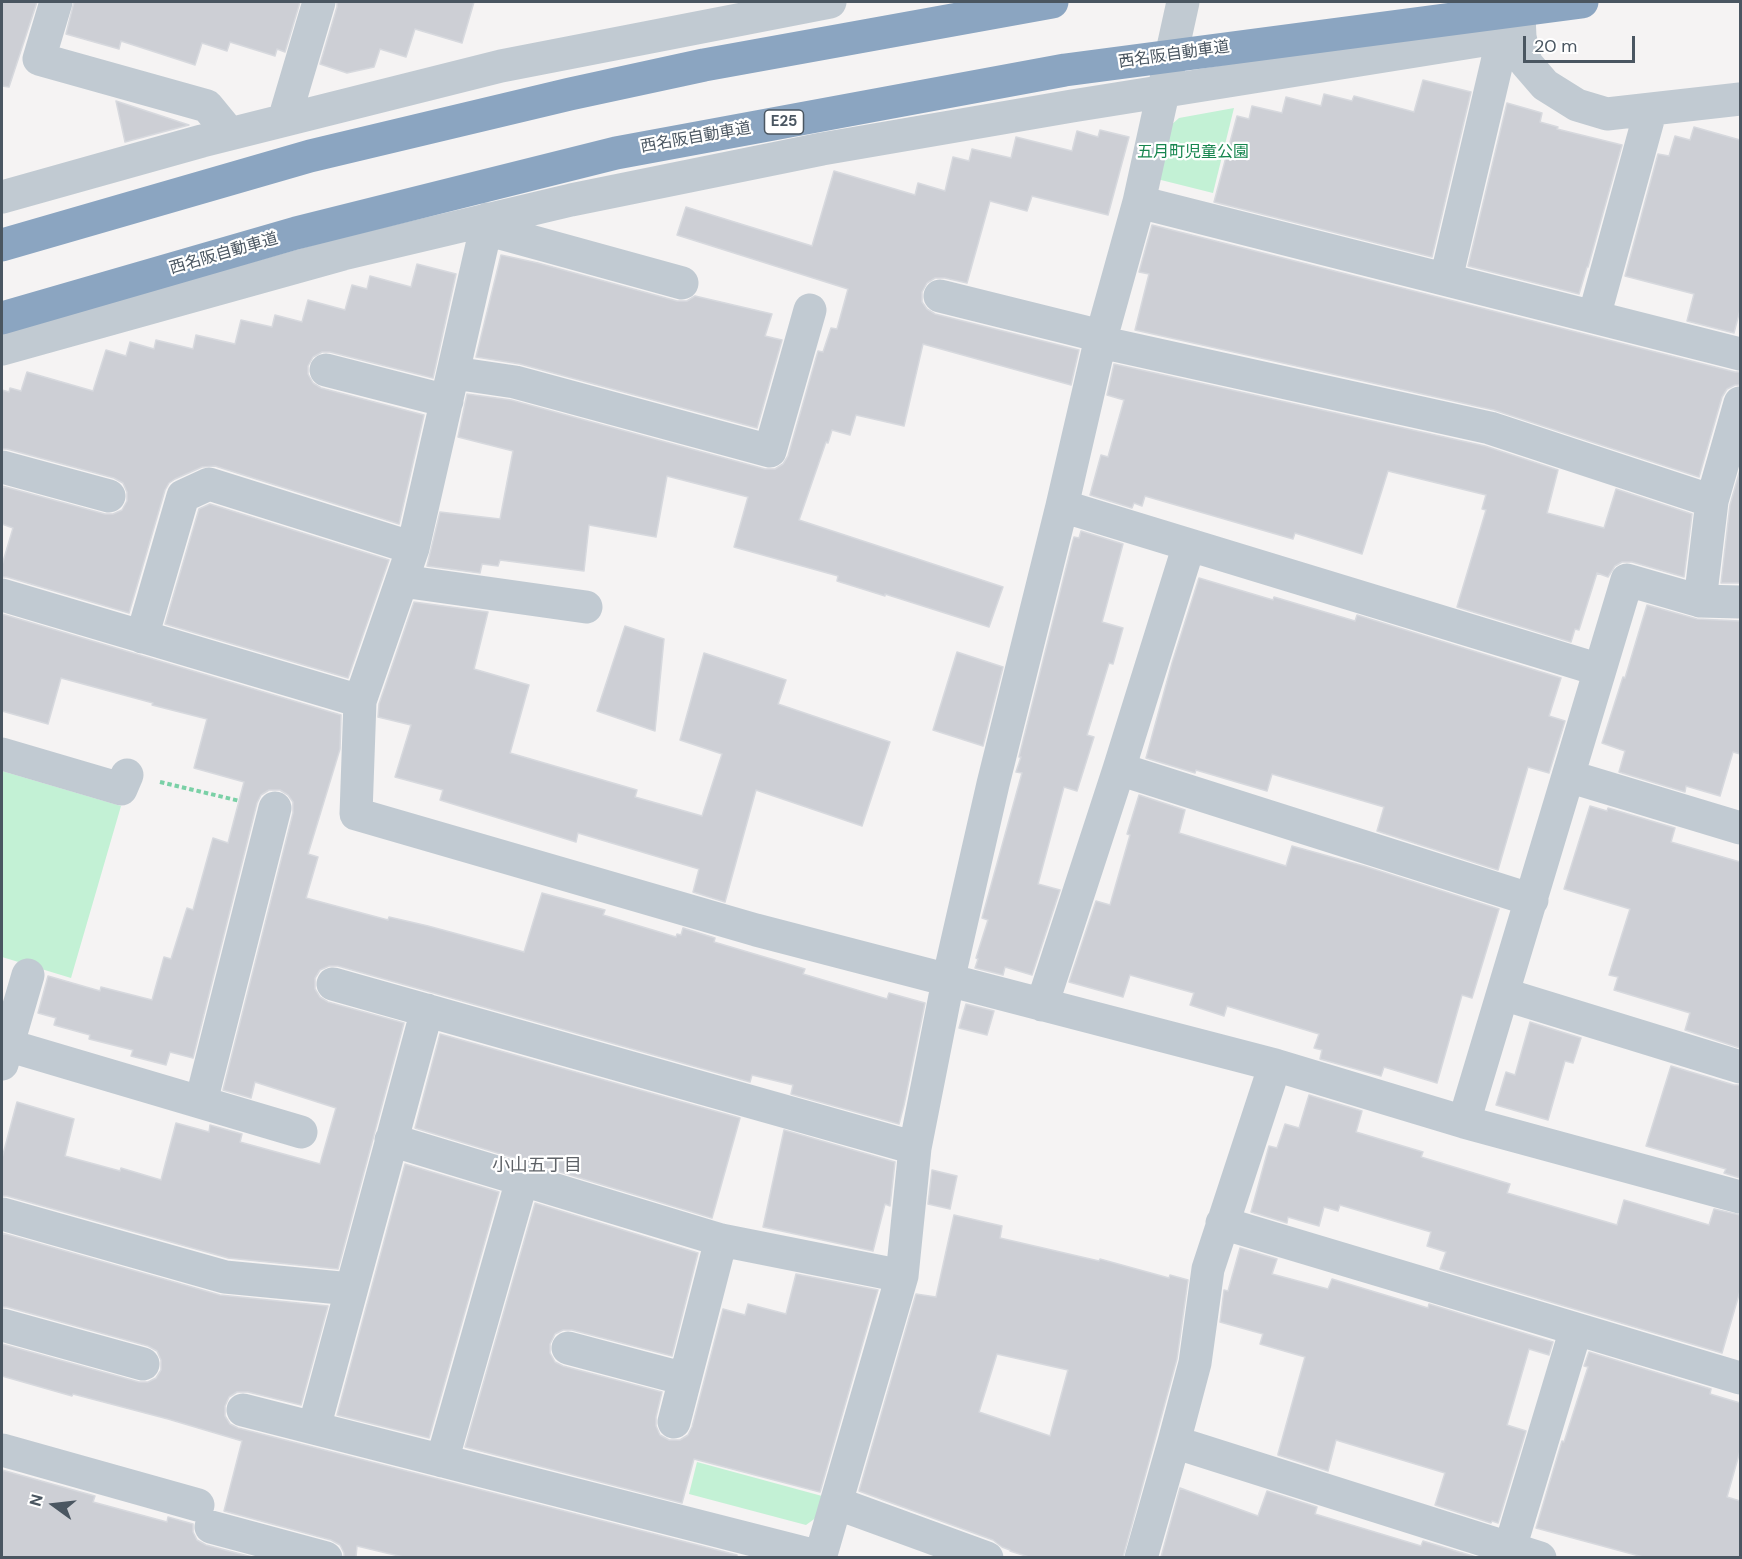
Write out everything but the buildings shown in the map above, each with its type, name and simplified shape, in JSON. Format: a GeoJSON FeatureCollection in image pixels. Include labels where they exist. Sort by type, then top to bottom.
{"type":"FeatureCollection","features":[{"type":"Feature","properties":{"kind":"highway"},"geometry":{"type":"LineString","coordinates":[[2,245],[310,156],[570,93],[715,63],[1052,2]]}},
{"type":"Feature","properties":{"kind":"highway","name":"西名阪自動車道"},"geometry":{"type":"LineString","coordinates":[[2,318],[296,233],[616,153],[1065,70],[1582,2]]}},
{"type":"Feature","properties":{"kind":"street"},"geometry":{"type":"LineString","coordinates":[[56,2],[39,59],[207,106],[230,134]]}},
{"type":"Feature","properties":{"kind":"street"},"geometry":{"type":"LineString","coordinates":[[284,120],[319,2]]}},
{"type":"Feature","properties":{"kind":"street"},"geometry":{"type":"LineString","coordinates":[[2,197],[230,134],[501,66],[830,2]]}},
{"type":"Feature","properties":{"kind":"street"},"geometry":{"type":"LineString","coordinates":[[243,1410],[820,1557],[902,1276],[915,1148],[948,981],[1100,339],[1139,202],[1183,2]]}},
{"type":"Feature","properties":{"kind":"street"},"geometry":{"type":"LineString","coordinates":[[1446,279],[1519,2]]}},
{"type":"Feature","properties":{"kind":"street"},"geometry":{"type":"LineString","coordinates":[[2,349],[343,254],[487,224],[571,200],[822,149],[1511,37]]}},
{"type":"Feature","properties":{"kind":"street"},"geometry":{"type":"LineString","coordinates":[[1511,37],[1526,63],[1545,85],[1577,105],[1607,114],[1740,99]]}},
{"type":"Feature","properties":{"kind":"street"},"geometry":{"type":"LineString","coordinates":[[1594,317],[1651,109]]}},
{"type":"Feature","properties":{"kind":"street"},"geometry":{"type":"LineString","coordinates":[[1139,202],[1740,354]]}},
{"type":"Feature","properties":{"kind":"street"},"geometry":{"type":"LineString","coordinates":[[487,224],[682,283]]}},
{"type":"Feature","properties":{"kind":"street"},"geometry":{"type":"LineString","coordinates":[[487,224],[413,548],[360,701],[356,814],[756,930],[1275,1065],[1464,1122],[1740,1197]]}},
{"type":"Feature","properties":{"kind":"street"},"geometry":{"type":"LineString","coordinates":[[940,296],[1100,339],[1490,428],[1712,501]]}},
{"type":"Feature","properties":{"kind":"street"},"geometry":{"type":"LineString","coordinates":[[326,370],[450,387],[515,382],[770,451],[810,310]]}},
{"type":"Feature","properties":{"kind":"street"},"geometry":{"type":"LineString","coordinates":[[1700,601],[1712,501],[1740,403]]}},
{"type":"Feature","properties":{"kind":"street"},"geometry":{"type":"LineString","coordinates":[[2,467],[109,496]]}},
{"type":"Feature","properties":{"kind":"street"},"geometry":{"type":"LineString","coordinates":[[142,637],[183,496],[209,484],[413,548]]}},
{"type":"Feature","properties":{"kind":"street"},"geometry":{"type":"LineString","coordinates":[[1062,506],[1600,670]]}},
{"type":"Feature","properties":{"kind":"street"},"geometry":{"type":"LineString","coordinates":[[1042,1005],[1189,545]]}},
{"type":"Feature","properties":{"kind":"street"},"geometry":{"type":"LineString","coordinates":[[1464,1122],[1627,580],[1700,601],[1740,602]]}},
{"type":"Feature","properties":{"kind":"street"},"geometry":{"type":"LineString","coordinates":[[402,581],[586,607]]}},
{"type":"Feature","properties":{"kind":"street"},"geometry":{"type":"LineString","coordinates":[[2,595],[360,701]]}},
{"type":"Feature","properties":{"kind":"street"},"geometry":{"type":"LineString","coordinates":[[2,754],[121,789],[127,775]]}},
{"type":"Feature","properties":{"kind":"street"},"geometry":{"type":"LineString","coordinates":[[1119,769],[1532,900]]}},
{"type":"Feature","properties":{"kind":"street"},"geometry":{"type":"LineString","coordinates":[[1568,776],[1740,828]]}},
{"type":"Feature","properties":{"kind":"street"},"geometry":{"type":"LineString","coordinates":[[201,1102],[275,808]]}},
{"type":"Feature","properties":{"kind":"street"},"geometry":{"type":"LineString","coordinates":[[28,975],[4,1054],[201,1102],[301,1132]]}},
{"type":"Feature","properties":{"kind":"street"},"geometry":{"type":"LineString","coordinates":[[333,984],[915,1148]]}},
{"type":"Feature","properties":{"kind":"street"},"geometry":{"type":"LineString","coordinates":[[1503,994],[1740,1066]]}},
{"type":"Feature","properties":{"kind":"street"},"geometry":{"type":"LineString","coordinates":[[314,1428],[427,1010]]}},
{"type":"Feature","properties":{"kind":"street"},"geometry":{"type":"LineString","coordinates":[[1141,1557],[1195,1363],[1208,1269],[1275,1065]]}},
{"type":"Feature","properties":{"kind":"street"},"geometry":{"type":"LineString","coordinates":[[392,1140],[721,1240],[902,1276]]}},
{"type":"Feature","properties":{"kind":"street"},"geometry":{"type":"LineString","coordinates":[[442,1461],[522,1180]]}},
{"type":"Feature","properties":{"kind":"street"},"geometry":{"type":"LineString","coordinates":[[2,1214],[225,1277],[351,1290]]}},
{"type":"Feature","properties":{"kind":"street"},"geometry":{"type":"LineString","coordinates":[[1222,1223],[1740,1378]]}},
{"type":"Feature","properties":{"kind":"street"},"geometry":{"type":"LineString","coordinates":[[674,1422],[721,1240]]}},
{"type":"Feature","properties":{"kind":"street"},"geometry":{"type":"LineString","coordinates":[[2,1325],[143,1364]]}},
{"type":"Feature","properties":{"kind":"street"},"geometry":{"type":"LineString","coordinates":[[1174,1442],[1519,1555],[1576,1329]]}},
{"type":"Feature","properties":{"kind":"street"},"geometry":{"type":"LineString","coordinates":[[568,1348],[685,1379]]}},
{"type":"Feature","properties":{"kind":"street"},"geometry":{"type":"LineString","coordinates":[[2,1450],[326,1557]]}},
{"type":"Feature","properties":{"kind":"street"},"geometry":{"type":"LineString","coordinates":[[836,1503],[987,1557]]}},
{"type":"Feature","properties":{"kind":"green space","name":"五月町児童公園"},"geometry":{"type":"Polygon","coordinates":[[[1234,108],[1213,193],[1157,179],[1170,126],[1179,118],[1234,108]]]}},
{"type":"Feature","properties":{"kind":"green space"},"geometry":{"type":"Polygon","coordinates":[[[2,771],[121,806],[71,978],[2,957],[2,771]]]}},
{"type":"Feature","properties":{"kind":"green space"},"geometry":{"type":"Polygon","coordinates":[[[697,1462],[822,1496],[817,1517],[806,1525],[689,1494],[697,1462]]]}},
{"type":"Feature","properties":{"kind":"district","name":"小山五丁目"},"geometry":{"type":"Point","coordinates":[537,1166]}}]}
